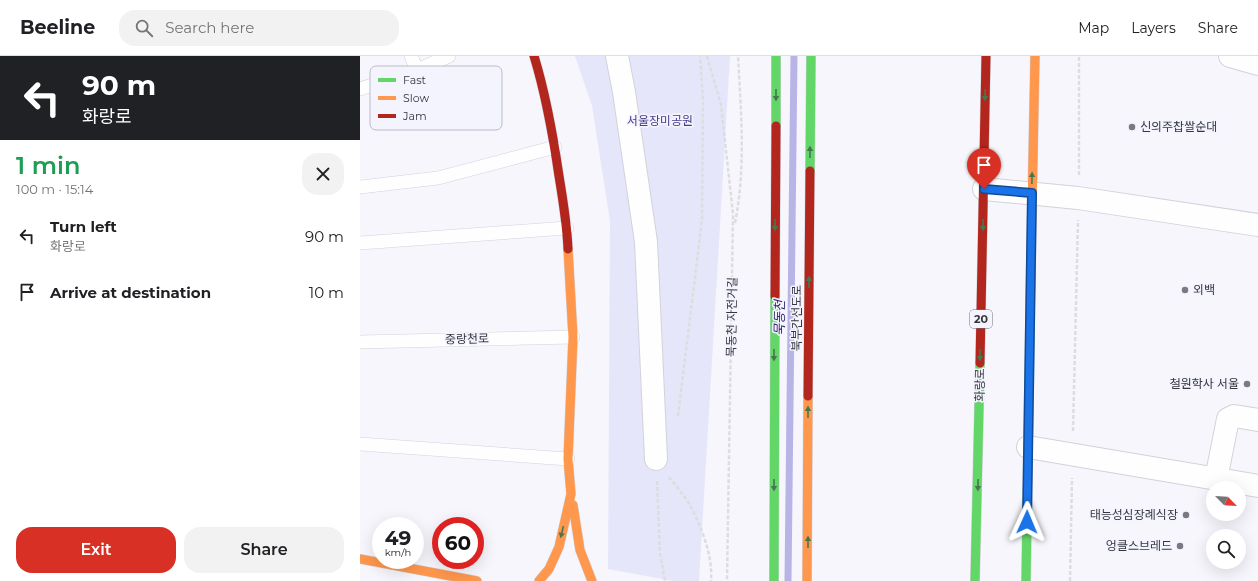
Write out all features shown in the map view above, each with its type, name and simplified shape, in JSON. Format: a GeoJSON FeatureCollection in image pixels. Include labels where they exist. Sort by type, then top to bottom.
{"type":"FeatureCollection","features":[{"type":"Feature","properties":{"kind":"main road"},"geometry":{"type":"LineString","coordinates":[[534,56],[541,78],[555,147],[567,228],[573,337],[568,459],[571,494],[580,550],[592,581]]}},
{"type":"Feature","properties":{"kind":"main road","name":"북부간선도로"},"geometry":{"type":"LineString","coordinates":[[774,581],[776,56]]}},
{"type":"Feature","properties":{"kind":"main road","name":"북부간선도로"},"geometry":{"type":"LineString","coordinates":[[807,581],[811,56]]}},
{"type":"Feature","properties":{"kind":"main road","name":"화랑로"},"geometry":{"type":"LineString","coordinates":[[976,581],[986,56]]}},
{"type":"Feature","properties":{"kind":"main road"},"geometry":{"type":"LineString","coordinates":[[1026,581],[1035,56]]}},
{"type":"Feature","properties":{"kind":"main road"},"geometry":{"type":"LineString","coordinates":[[539,581],[549,569],[559,547],[571,494]]}},
{"type":"Feature","properties":{"kind":"main road"},"geometry":{"type":"LineString","coordinates":[[360,559],[478,581]]}},
{"type":"Feature","properties":{"kind":"street"},"geometry":{"type":"LineString","coordinates":[[617,56],[624,92],[646,242],[656,458]]}},
{"type":"Feature","properties":{"kind":"street"},"geometry":{"type":"LineString","coordinates":[[1230,56],[1258,64]]}},
{"type":"Feature","properties":{"kind":"street"},"geometry":{"type":"LineString","coordinates":[[984,189],[1078,198],[1258,225]]}},
{"type":"Feature","properties":{"kind":"street"},"geometry":{"type":"LineString","coordinates":[[1216,479],[1228,419],[1234,416],[1258,420]]}},
{"type":"Feature","properties":{"kind":"street"},"geometry":{"type":"LineString","coordinates":[[1028,447],[1258,486]]}},
{"type":"Feature","properties":{"kind":"lane"},"geometry":{"type":"LineString","coordinates":[[411,56],[415,66]]}},
{"type":"Feature","properties":{"kind":"lane"},"geometry":{"type":"LineString","coordinates":[[426,66],[449,56]]}},
{"type":"Feature","properties":{"kind":"lane"},"geometry":{"type":"LineString","coordinates":[[360,89],[370,86]]}},
{"type":"Feature","properties":{"kind":"lane"},"geometry":{"type":"LineString","coordinates":[[360,187],[438,178],[555,147]]}},
{"type":"Feature","properties":{"kind":"lane"},"geometry":{"type":"LineString","coordinates":[[360,243],[567,228]]}},
{"type":"Feature","properties":{"kind":"lane","name":"중랑천로"},"geometry":{"type":"LineString","coordinates":[[360,342],[573,337]]}},
{"type":"Feature","properties":{"kind":"lane"},"geometry":{"type":"LineString","coordinates":[[360,444],[568,459]]}},
{"type":"Feature","properties":{"kind":"path"},"geometry":{"type":"LineString","coordinates":[[677,419],[680,413],[702,220],[703,100],[700,56]]}},
{"type":"Feature","properties":{"kind":"path","name":"묵동천 자전거길"},"geometry":{"type":"LineString","coordinates":[[707,56],[721,105],[733,214],[728,581]]}},
{"type":"Feature","properties":{"kind":"path"},"geometry":{"type":"LineString","coordinates":[[733,230],[739,200],[743,132],[738,56]]}},
{"type":"Feature","properties":{"kind":"path"},"geometry":{"type":"LineString","coordinates":[[1070,581],[1078,198],[1079,56]]}},
{"type":"Feature","properties":{"kind":"path"},"geometry":{"type":"LineString","coordinates":[[656,458],[660,553],[665,581]]}},
{"type":"Feature","properties":{"kind":"path"},"geometry":{"type":"LineString","coordinates":[[656,458],[691,506],[707,545],[712,581]]}},
{"type":"Feature","properties":{"kind":"green space","name":"서울장미공원"},"geometry":{"type":"Polygon","coordinates":[[[575,56],[730,56],[699,581],[673,581],[608,569],[610,221],[592,106],[575,56]]]}},
{"type":"Feature","properties":{"kind":"waterway","name":"묵동천"},"geometry":{"type":"LineString","coordinates":[[788,581],[794,56]]}},
{"type":"Feature","properties":{"kind":"traffic: fast"},"geometry":{"type":"LineString","coordinates":[[776,56],[776,126]]}},
{"type":"Feature","properties":{"kind":"traffic: fast"},"geometry":{"type":"LineString","coordinates":[[810,171],[811,56]]}},
{"type":"Feature","properties":{"kind":"traffic: fast"},"geometry":{"type":"LineString","coordinates":[[1026,581],[1031,261]]}},
{"type":"Feature","properties":{"kind":"traffic: fast"},"geometry":{"type":"LineString","coordinates":[[774,581],[775,296]]}},
{"type":"Feature","properties":{"kind":"traffic: fast"},"geometry":{"type":"LineString","coordinates":[[975,581],[980,363]]}},
{"type":"Feature","properties":{"kind":"traffic: slow"},"geometry":{"type":"LineString","coordinates":[[1031,261],[1035,56]]}},
{"type":"Feature","properties":{"kind":"traffic: slow"},"geometry":{"type":"LineString","coordinates":[[568,249],[573,337],[568,459],[571,494]]}},
{"type":"Feature","properties":{"kind":"traffic: slow"},"geometry":{"type":"LineString","coordinates":[[807,581],[808,396]]}},
{"type":"Feature","properties":{"kind":"traffic: slow"},"geometry":{"type":"LineString","coordinates":[[539,581],[549,569],[559,547],[571,494]]}},
{"type":"Feature","properties":{"kind":"traffic: slow"},"geometry":{"type":"LineString","coordinates":[[573,505],[580,550],[592,581]]}},
{"type":"Feature","properties":{"kind":"traffic: slow"},"geometry":{"type":"LineString","coordinates":[[360,559],[477,581]]}},
{"type":"Feature","properties":{"kind":"traffic: jam"},"geometry":{"type":"LineString","coordinates":[[534,56],[546,100],[552,130],[565,212],[568,249]]}},
{"type":"Feature","properties":{"kind":"traffic: jam"},"geometry":{"type":"LineString","coordinates":[[980,363],[986,56]]}},
{"type":"Feature","properties":{"kind":"traffic: jam"},"geometry":{"type":"LineString","coordinates":[[775,296],[776,126]]}},
{"type":"Feature","properties":{"kind":"traffic: jam"},"geometry":{"type":"LineString","coordinates":[[808,396],[810,171]]}},
{"type":"Feature","properties":{"kind":"place","name":"신의주찹쌀순대"},"geometry":{"type":"Point","coordinates":[1132,127]}},
{"type":"Feature","properties":{"kind":"place","name":"외백"},"geometry":{"type":"Point","coordinates":[1185,290]}},
{"type":"Feature","properties":{"kind":"place","name":"철원학사 서울"},"geometry":{"type":"Point","coordinates":[1247,384]}},
{"type":"Feature","properties":{"kind":"place","name":"태능성심장례식장"},"geometry":{"type":"Point","coordinates":[1186,515]}},
{"type":"Feature","properties":{"kind":"place","name":"엉클스브레드"},"geometry":{"type":"Point","coordinates":[1180,546]}},
{"type":"Feature","properties":{"kind":"route"},"geometry":{"type":"LineString","coordinates":[[984,189],[1032,193],[1027,522]]}}]}
